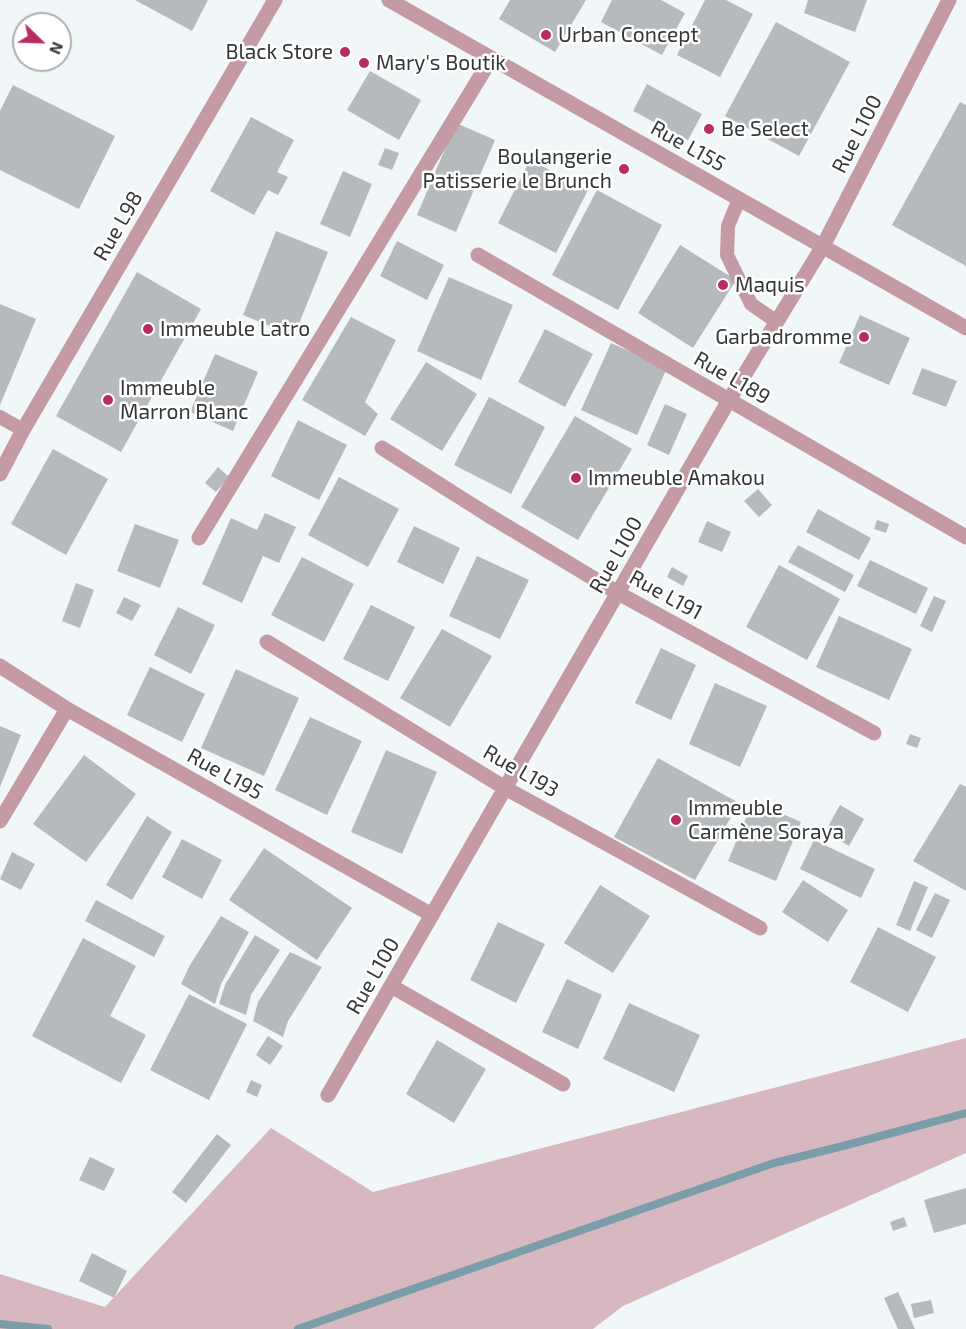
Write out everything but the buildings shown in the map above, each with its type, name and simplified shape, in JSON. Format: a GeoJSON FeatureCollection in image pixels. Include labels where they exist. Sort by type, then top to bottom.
{"type":"FeatureCollection","features":[{"type":"Feature","properties":{"kind":"street","name":"Rue L98"},"geometry":{"type":"LineString","coordinates":[[0,474],[23,430],[275,0]]}},
{"type":"Feature","properties":{"kind":"street","name":"Rue L155"},"geometry":{"type":"LineString","coordinates":[[389,0],[966,328]]}},
{"type":"Feature","properties":{"kind":"street","name":"Rue L100"},"geometry":{"type":"LineString","coordinates":[[328,1095],[729,400],[824,246],[949,0]]}},
{"type":"Feature","properties":{"kind":"street"},"geometry":{"type":"LineString","coordinates":[[199,538],[491,59]]}},
{"type":"Feature","properties":{"kind":"street","name":"Rue L189"},"geometry":{"type":"LineString","coordinates":[[478,255],[966,537]]}},
{"type":"Feature","properties":{"kind":"street","name":"Rue L191"},"geometry":{"type":"LineString","coordinates":[[382,448],[618,593],[874,733]]}},
{"type":"Feature","properties":{"kind":"street","name":"Rue L193"},"geometry":{"type":"LineString","coordinates":[[267,642],[505,788],[760,928]]}},
{"type":"Feature","properties":{"kind":"street","name":"Rue L195"},"geometry":{"type":"LineString","coordinates":[[0,666],[68,709],[432,915]]}},
{"type":"Feature","properties":{"kind":"street"},"geometry":{"type":"LineString","coordinates":[[0,821],[68,709]]}},
{"type":"Feature","properties":{"kind":"street"},"geometry":{"type":"LineString","coordinates":[[391,986],[563,1084]]}},
{"type":"Feature","properties":{"kind":"lane"},"geometry":{"type":"LineString","coordinates":[[739,199],[728,226],[727,255],[751,304],[777,322]]}},
{"type":"Feature","properties":{"kind":"lane"},"geometry":{"type":"LineString","coordinates":[[0,417],[23,430]]}},
{"type":"Feature","properties":{"kind":"shaded area"},"geometry":{"type":"Polygon","coordinates":[[[966,1038],[966,1153],[623,1306],[593,1329],[0,1329],[0,1274],[105,1307],[271,1128],[373,1192],[966,1038]]]}},
{"type":"Feature","properties":{"kind":"waterway"},"geometry":{"type":"LineString","coordinates":[[298,1329],[774,1163],[966,1113]]}},
{"type":"Feature","properties":{"kind":"waterway"},"geometry":{"type":"LineString","coordinates":[[0,1324],[48,1329]]}},
{"type":"Feature","properties":{"kind":"place","name":"Urban Concept"},"geometry":{"type":"Point","coordinates":[546,35]}},
{"type":"Feature","properties":{"kind":"place","name":"Black Store"},"geometry":{"type":"Point","coordinates":[345,52]}},
{"type":"Feature","properties":{"kind":"place","name":"Mary's Boutik"},"geometry":{"type":"Point","coordinates":[364,63]}},
{"type":"Feature","properties":{"kind":"place","name":"Be Select"},"geometry":{"type":"Point","coordinates":[709,129]}},
{"type":"Feature","properties":{"kind":"place","name":"Boulangerie Patisserie le Brunch"},"geometry":{"type":"Point","coordinates":[624,169]}},
{"type":"Feature","properties":{"kind":"place","name":"Maquis"},"geometry":{"type":"Point","coordinates":[723,285]}},
{"type":"Feature","properties":{"kind":"place","name":"Immeuble Latro"},"geometry":{"type":"Point","coordinates":[148,329]}},
{"type":"Feature","properties":{"kind":"place","name":"Garbadromme"},"geometry":{"type":"Point","coordinates":[864,337]}},
{"type":"Feature","properties":{"kind":"place","name":"Immeuble Marron Blanc"},"geometry":{"type":"Point","coordinates":[108,400]}},
{"type":"Feature","properties":{"kind":"place","name":"Immeuble Amakou"},"geometry":{"type":"Point","coordinates":[576,478]}},
{"type":"Feature","properties":{"kind":"place","name":"Immeuble Carmène Soraya"},"geometry":{"type":"Point","coordinates":[676,820]}}]}
